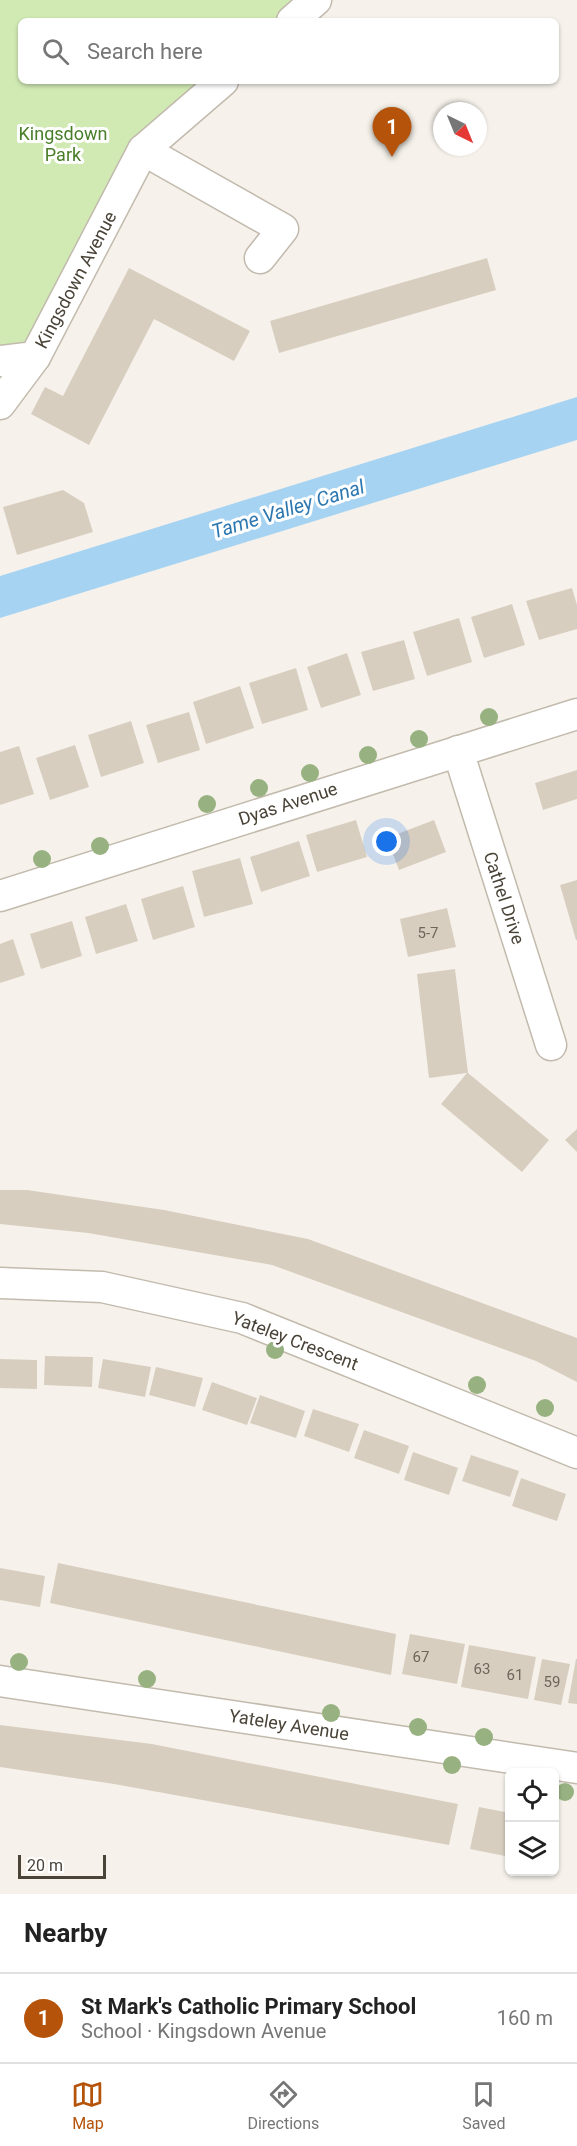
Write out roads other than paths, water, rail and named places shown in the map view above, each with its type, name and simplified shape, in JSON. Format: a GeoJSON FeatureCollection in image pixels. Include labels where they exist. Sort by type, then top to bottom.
{"type":"FeatureCollection","features":[{"type":"Feature","properties":{"kind":"street"},"geometry":{"type":"LineString","coordinates":[[295,18],[316,0]]}},
{"type":"Feature","properties":{"kind":"street","name":"Kingsdown Avenue"},"geometry":{"type":"LineString","coordinates":[[0,404],[35,357],[143,150],[220,84]]}},
{"type":"Feature","properties":{"kind":"street"},"geometry":{"type":"LineString","coordinates":[[143,150],[283,229],[260,258]]}},
{"type":"Feature","properties":{"kind":"street"},"geometry":{"type":"LineString","coordinates":[[0,361],[35,357]]}},
{"type":"Feature","properties":{"kind":"street","name":"Dyas Avenue"},"geometry":{"type":"LineString","coordinates":[[0,896],[577,714]]}},
{"type":"Feature","properties":{"kind":"street","name":"Cathel Drive"},"geometry":{"type":"LineString","coordinates":[[458,750],[551,1044]]}},
{"type":"Feature","properties":{"kind":"street","name":"Yateley Crescent"},"geometry":{"type":"LineString","coordinates":[[0,1283],[102,1287],[242,1318],[577,1453]]}},
{"type":"Feature","properties":{"kind":"street","name":"Yateley Avenue"},"geometry":{"type":"LineString","coordinates":[[0,1681],[577,1768]]}},
{"type":"Feature","properties":{"kind":"water","name":"Tame Valley Canal"},"geometry":{"type":"Polygon","coordinates":[[[577,397],[577,440],[0,618],[0,576],[577,397]]]}},
{"type":"Feature","properties":{"kind":"place","name":"St Mark's Catholic Primary School"},"geometry":{"type":"Point","coordinates":[392,157]}},
{"type":"Feature","properties":{"kind":"park label","name":"Kingsdown Park"},"geometry":{"type":"Point","coordinates":[63,144]}}]}
